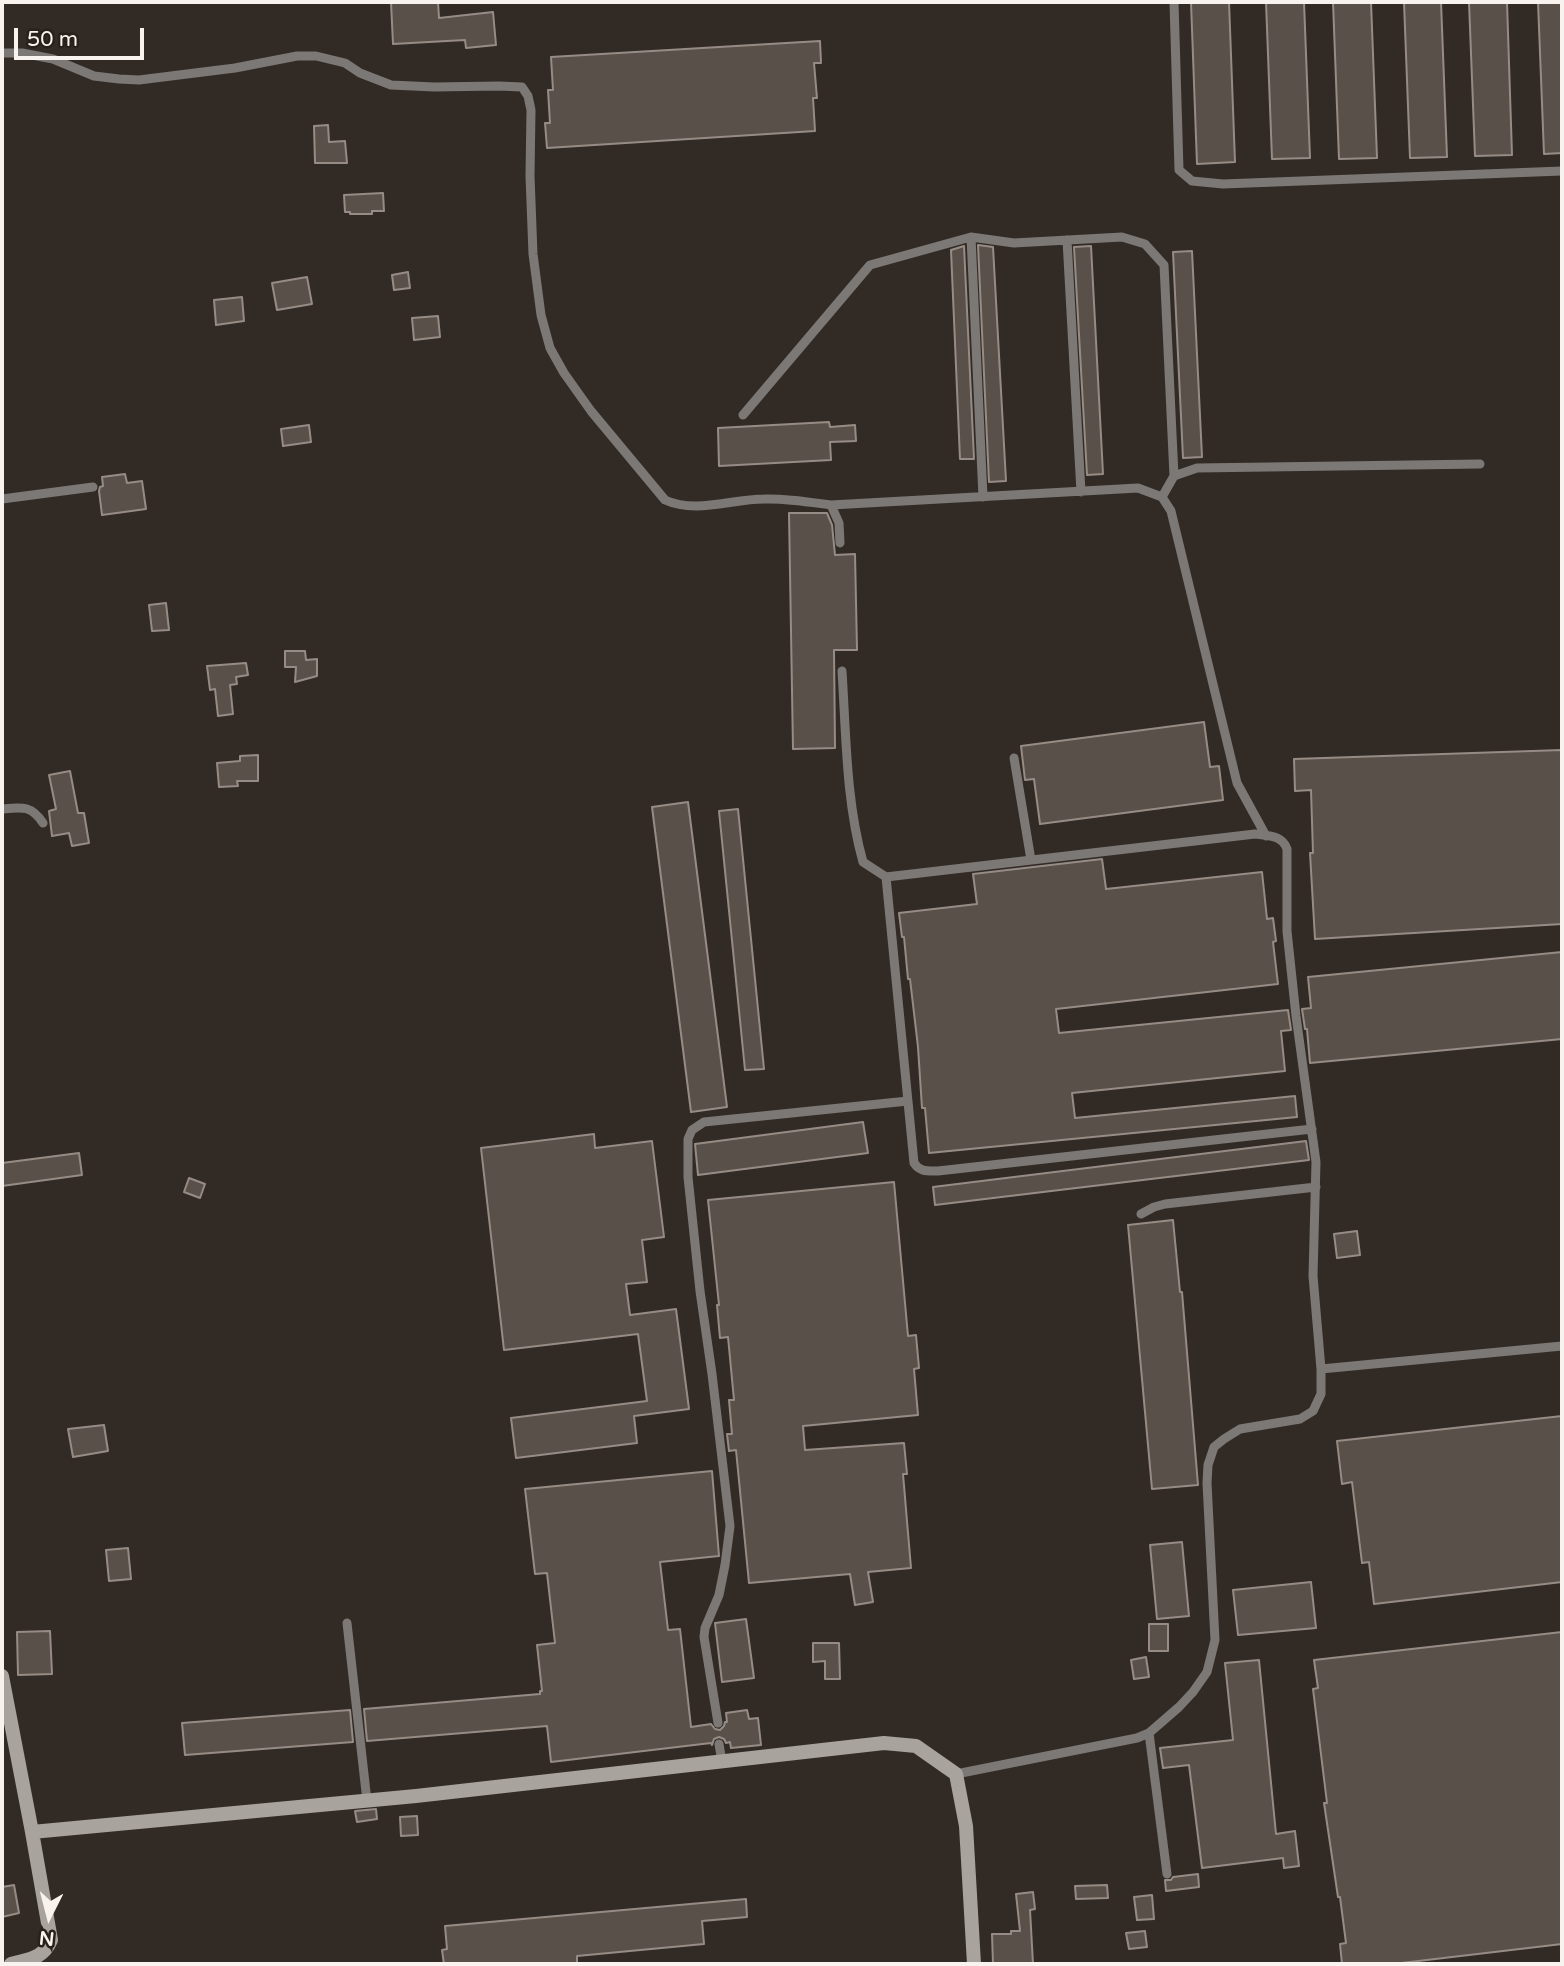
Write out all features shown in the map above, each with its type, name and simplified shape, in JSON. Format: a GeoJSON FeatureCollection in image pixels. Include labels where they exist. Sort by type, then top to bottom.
{"type":"FeatureCollection","features":[{"type":"Feature","properties":{"kind":"street"},"geometry":{"type":"LineString","coordinates":[[2,1676],[51,1940],[40,1956],[11,1964]]}},
{"type":"Feature","properties":{"kind":"street"},"geometry":{"type":"LineString","coordinates":[[32,1832],[367,1801],[884,1743],[916,1746],[956,1774],[966,1826],[974,1964]]}},
{"type":"Feature","properties":{"kind":"lane"},"geometry":{"type":"LineString","coordinates":[[1174,2],[1179,170],[1192,181],[1223,184],[1562,171]]}},
{"type":"Feature","properties":{"kind":"lane"},"geometry":{"type":"LineString","coordinates":[[2,53],[22,53],[53,59],[94,76],[139,80],[235,68],[297,56],[316,56],[345,63],[360,73],[391,85],[522,88],[528,96],[531,110],[533,254],[541,314],[550,348],[591,411],[665,500],[679,506],[766,498],[831,505],[1138,488],[1162,497],[1171,511],[1237,783],[1266,836]]}},
{"type":"Feature","properties":{"kind":"lane"},"geometry":{"type":"LineString","coordinates":[[971,237],[983,497]]}},
{"type":"Feature","properties":{"kind":"lane"},"geometry":{"type":"LineString","coordinates":[[743,415],[870,265],[971,237],[1014,243],[1122,237],[1146,244],[1164,265],[1174,476],[1162,497]]}},
{"type":"Feature","properties":{"kind":"lane"},"geometry":{"type":"LineString","coordinates":[[1067,240],[1080,492]]}},
{"type":"Feature","properties":{"kind":"lane"},"geometry":{"type":"LineString","coordinates":[[1174,476],[1197,468],[1480,464]]}},
{"type":"Feature","properties":{"kind":"lane"},"geometry":{"type":"LineString","coordinates":[[2,499],[93,487]]}},
{"type":"Feature","properties":{"kind":"lane"},"geometry":{"type":"LineString","coordinates":[[831,505],[839,523],[840,543]]}},
{"type":"Feature","properties":{"kind":"lane"},"geometry":{"type":"LineString","coordinates":[[842,671],[848,767],[857,843],[863,862],[886,877],[1255,834],[1275,836],[1285,842],[1287,849],[1287,931],[1316,1162],[1312,1276],[1321,1394],[1313,1411],[1300,1419],[1240,1429],[1214,1447],[1208,1465],[1207,1483],[1215,1640],[1207,1672],[1193,1692],[1149,1732],[1137,1738],[956,1774]]}},
{"type":"Feature","properties":{"kind":"lane"},"geometry":{"type":"LineString","coordinates":[[1014,758],[1031,860]]}},
{"type":"Feature","properties":{"kind":"lane"},"geometry":{"type":"LineString","coordinates":[[2,808],[30,808],[43,823]]}},
{"type":"Feature","properties":{"kind":"lane"},"geometry":{"type":"LineString","coordinates":[[886,877],[914,1163],[918,1169],[924,1171],[1312,1129]]}},
{"type":"Feature","properties":{"kind":"lane"},"geometry":{"type":"LineString","coordinates":[[718,1723],[704,1637],[719,1595],[730,1526],[697,1266],[688,1177],[688,1139],[692,1130],[704,1122],[908,1101]]}},
{"type":"Feature","properties":{"kind":"lane"},"geometry":{"type":"LineString","coordinates":[[1141,1214],[1165,1205],[1315,1186]]}},
{"type":"Feature","properties":{"kind":"lane"},"geometry":{"type":"LineString","coordinates":[[1321,1368],[1562,1346]]}},
{"type":"Feature","properties":{"kind":"lane"},"geometry":{"type":"LineString","coordinates":[[347,1623],[367,1801]]}},
{"type":"Feature","properties":{"kind":"lane"},"geometry":{"type":"LineString","coordinates":[[1149,1732],[1167,1874]]}},
{"type":"Feature","properties":{"kind":"lane"},"geometry":{"type":"LineString","coordinates":[[719,1744],[722,1762]]}},
{"type":"Feature","properties":{"kind":"building"},"geometry":{"type":"Polygon","coordinates":[[[391,2],[438,2],[439,18],[493,12],[496,45],[466,48],[465,40],[393,44],[391,2]]]}},
{"type":"Feature","properties":{"kind":"building"},"geometry":{"type":"Polygon","coordinates":[[[1191,2],[1229,2],[1235,162],[1197,164],[1191,2]]]}},
{"type":"Feature","properties":{"kind":"building"},"geometry":{"type":"Polygon","coordinates":[[[1266,2],[1304,2],[1310,158],[1272,159],[1266,2]]]}},
{"type":"Feature","properties":{"kind":"building"},"geometry":{"type":"Polygon","coordinates":[[[1333,2],[1371,2],[1377,158],[1339,159],[1333,2]]]}},
{"type":"Feature","properties":{"kind":"building"},"geometry":{"type":"Polygon","coordinates":[[[1404,2],[1441,2],[1447,157],[1410,158],[1404,2]]]}},
{"type":"Feature","properties":{"kind":"building"},"geometry":{"type":"Polygon","coordinates":[[[1469,2],[1507,2],[1512,155],[1475,156],[1469,2]]]}},
{"type":"Feature","properties":{"kind":"building"},"geometry":{"type":"Polygon","coordinates":[[[1538,2],[1562,2],[1562,153],[1544,154],[1538,2]]]}},
{"type":"Feature","properties":{"kind":"building"},"geometry":{"type":"Polygon","coordinates":[[[820,41],[821,63],[814,63],[817,98],[813,98],[815,131],[547,148],[545,123],[550,123],[548,90],[553,90],[551,57],[820,41]]]}},
{"type":"Feature","properties":{"kind":"building"},"geometry":{"type":"Polygon","coordinates":[[[328,125],[329,142],[345,141],[347,163],[315,163],[314,126],[328,125]]]}},
{"type":"Feature","properties":{"kind":"building"},"geometry":{"type":"Polygon","coordinates":[[[383,193],[384,211],[372,211],[372,214],[345,212],[344,195],[383,193]]]}},
{"type":"Feature","properties":{"kind":"building"},"geometry":{"type":"Polygon","coordinates":[[[978,245],[993,247],[1006,481],[989,482],[978,245]]]}},
{"type":"Feature","properties":{"kind":"building"},"geometry":{"type":"Polygon","coordinates":[[[964,246],[974,459],[960,459],[951,250],[964,246]]]}},
{"type":"Feature","properties":{"kind":"building"},"geometry":{"type":"Polygon","coordinates":[[[1091,246],[1103,474],[1087,475],[1074,247],[1091,246]]]}},
{"type":"Feature","properties":{"kind":"building"},"geometry":{"type":"Polygon","coordinates":[[[1192,251],[1202,457],[1183,458],[1173,252],[1192,251]]]}},
{"type":"Feature","properties":{"kind":"building"},"geometry":{"type":"Polygon","coordinates":[[[408,272],[410,288],[394,290],[392,275],[408,272]]]}},
{"type":"Feature","properties":{"kind":"building"},"geometry":{"type":"Polygon","coordinates":[[[307,277],[312,304],[277,310],[272,283],[307,277]]]}},
{"type":"Feature","properties":{"kind":"building"},"geometry":{"type":"Polygon","coordinates":[[[242,297],[244,321],[216,325],[214,300],[242,297]]]}},
{"type":"Feature","properties":{"kind":"building"},"geometry":{"type":"Polygon","coordinates":[[[438,316],[440,337],[414,340],[412,318],[438,316]]]}},
{"type":"Feature","properties":{"kind":"building"},"geometry":{"type":"Polygon","coordinates":[[[829,422],[830,427],[855,425],[856,441],[830,442],[831,460],[719,466],[718,428],[829,422]]]}},
{"type":"Feature","properties":{"kind":"building"},"geometry":{"type":"Polygon","coordinates":[[[309,425],[311,442],[283,446],[281,429],[309,425]]]}},
{"type":"Feature","properties":{"kind":"building"},"geometry":{"type":"Polygon","coordinates":[[[125,474],[127,483],[142,481],[146,509],[102,515],[99,491],[103,486],[102,477],[125,474]]]}},
{"type":"Feature","properties":{"kind":"building"},"geometry":{"type":"Polygon","coordinates":[[[789,513],[827,513],[832,525],[835,555],[855,554],[857,650],[834,650],[835,748],[793,749],[789,513]]]}},
{"type":"Feature","properties":{"kind":"building"},"geometry":{"type":"Polygon","coordinates":[[[166,603],[169,630],[152,631],[149,605],[166,603]]]}},
{"type":"Feature","properties":{"kind":"building"},"geometry":{"type":"Polygon","coordinates":[[[285,651],[305,651],[306,660],[317,659],[317,676],[295,682],[296,667],[285,667],[285,651]]]}},
{"type":"Feature","properties":{"kind":"building"},"geometry":{"type":"Polygon","coordinates":[[[246,663],[248,675],[236,677],[237,684],[230,685],[233,714],[218,716],[215,689],[210,690],[207,666],[246,663]]]}},
{"type":"Feature","properties":{"kind":"building"},"geometry":{"type":"Polygon","coordinates":[[[1204,722],[1210,767],[1219,766],[1223,800],[1040,824],[1034,779],[1025,780],[1021,746],[1204,722]]]}},
{"type":"Feature","properties":{"kind":"building"},"geometry":{"type":"Polygon","coordinates":[[[1562,750],[1562,924],[1315,939],[1310,853],[1313,853],[1311,790],[1295,791],[1294,759],[1562,750]]]}},
{"type":"Feature","properties":{"kind":"building"},"geometry":{"type":"Polygon","coordinates":[[[258,755],[258,781],[237,781],[238,786],[219,787],[217,763],[240,761],[240,756],[258,755]]]}},
{"type":"Feature","properties":{"kind":"building"},"geometry":{"type":"Polygon","coordinates":[[[70,771],[78,813],[84,813],[89,843],[72,846],[69,833],[52,836],[49,811],[56,809],[49,775],[70,771]]]}},
{"type":"Feature","properties":{"kind":"building"},"geometry":{"type":"Polygon","coordinates":[[[688,802],[727,1107],[691,1112],[652,807],[688,802]]]}},
{"type":"Feature","properties":{"kind":"building"},"geometry":{"type":"Polygon","coordinates":[[[738,809],[764,1069],[745,1070],[719,811],[738,809]]]}},
{"type":"Feature","properties":{"kind":"building"},"geometry":{"type":"Polygon","coordinates":[[[1102,859],[1106,889],[1262,872],[1267,919],[1273,918],[1278,984],[1056,1009],[1059,1033],[1288,1010],[1291,1030],[1281,1031],[1285,1071],[1072,1093],[1075,1118],[1295,1096],[1297,1117],[929,1153],[910,979],[899,913],[977,904],[973,874],[1102,859]]]}},
{"type":"Feature","properties":{"kind":"building"},"geometry":{"type":"Polygon","coordinates":[[[1562,952],[1562,1039],[1310,1063],[1302,1009],[1311,1008],[1308,977],[1562,952]]]}},
{"type":"Feature","properties":{"kind":"building"},"geometry":{"type":"Polygon","coordinates":[[[863,1122],[868,1153],[698,1175],[695,1144],[863,1122]]]}},
{"type":"Feature","properties":{"kind":"building"},"geometry":{"type":"Polygon","coordinates":[[[594,1134],[595,1148],[652,1141],[664,1237],[642,1240],[647,1282],[626,1284],[630,1315],[676,1309],[689,1409],[634,1416],[637,1443],[516,1458],[511,1418],[647,1401],[638,1334],[504,1350],[481,1148],[594,1134]]]}},
{"type":"Feature","properties":{"kind":"building"},"geometry":{"type":"Polygon","coordinates":[[[1306,1141],[1309,1160],[935,1205],[933,1187],[1306,1141]]]}},
{"type":"Feature","properties":{"kind":"building"},"geometry":{"type":"Polygon","coordinates":[[[79,1153],[82,1175],[2,1186],[2,1163],[79,1153]]]}},
{"type":"Feature","properties":{"kind":"building"},"geometry":{"type":"Polygon","coordinates":[[[189,1178],[205,1184],[200,1198],[184,1192],[189,1178]]]}},
{"type":"Feature","properties":{"kind":"building"},"geometry":{"type":"Polygon","coordinates":[[[894,1182],[908,1336],[916,1335],[919,1368],[914,1369],[918,1415],[803,1426],[805,1450],[904,1443],[907,1474],[903,1474],[911,1568],[868,1572],[873,1602],[855,1605],[850,1574],[749,1583],[736,1450],[729,1451],[727,1434],[732,1434],[729,1400],[734,1400],[728,1337],[720,1338],[708,1200],[894,1182]]]}},
{"type":"Feature","properties":{"kind":"building"},"geometry":{"type":"Polygon","coordinates":[[[1173,1220],[1182,1292],[1198,1485],[1152,1489],[1128,1225],[1173,1220]]]}},
{"type":"Feature","properties":{"kind":"building"},"geometry":{"type":"Polygon","coordinates":[[[1357,1231],[1360,1255],[1337,1258],[1334,1234],[1357,1231]]]}},
{"type":"Feature","properties":{"kind":"building"},"geometry":{"type":"Polygon","coordinates":[[[1562,1416],[1562,1582],[1374,1604],[1369,1562],[1362,1563],[1352,1482],[1342,1484],[1337,1441],[1562,1416]]]}},
{"type":"Feature","properties":{"kind":"building"},"geometry":{"type":"Polygon","coordinates":[[[104,1425],[108,1451],[73,1457],[68,1429],[104,1425]]]}},
{"type":"Feature","properties":{"kind":"building"},"geometry":{"type":"Polygon","coordinates":[[[712,1471],[719,1556],[660,1562],[668,1630],[680,1629],[691,1727],[711,1724],[720,1730],[727,1722],[726,1713],[747,1710],[749,1719],[758,1718],[761,1745],[731,1748],[730,1742],[726,1743],[719,1737],[714,1739],[712,1745],[551,1762],[547,1726],[367,1741],[364,1709],[540,1694],[542,1691],[537,1645],[555,1643],[547,1573],[535,1574],[525,1489],[712,1471]]]}},
{"type":"Feature","properties":{"kind":"building"},"geometry":{"type":"Polygon","coordinates":[[[1182,1542],[1189,1616],[1157,1619],[1150,1545],[1182,1542]]]}},
{"type":"Feature","properties":{"kind":"building"},"geometry":{"type":"Polygon","coordinates":[[[128,1548],[131,1579],[109,1581],[106,1550],[128,1548]]]}},
{"type":"Feature","properties":{"kind":"building"},"geometry":{"type":"Polygon","coordinates":[[[1311,1582],[1316,1628],[1238,1635],[1233,1590],[1311,1582]]]}},
{"type":"Feature","properties":{"kind":"building"},"geometry":{"type":"Polygon","coordinates":[[[746,1619],[754,1678],[722,1682],[715,1623],[746,1619]]]}},
{"type":"Feature","properties":{"kind":"building"},"geometry":{"type":"Polygon","coordinates":[[[1149,1624],[1168,1624],[1168,1651],[1149,1651],[1149,1624]]]}},
{"type":"Feature","properties":{"kind":"building"},"geometry":{"type":"Polygon","coordinates":[[[50,1631],[52,1674],[18,1675],[17,1632],[50,1631]]]}},
{"type":"Feature","properties":{"kind":"building"},"geometry":{"type":"Polygon","coordinates":[[[1562,1632],[1562,1944],[1393,1964],[1342,1964],[1340,1944],[1346,1943],[1324,1803],[1327,1803],[1313,1689],[1318,1688],[1314,1660],[1562,1632]]]}},
{"type":"Feature","properties":{"kind":"building"},"geometry":{"type":"Polygon","coordinates":[[[813,1643],[839,1643],[840,1679],[825,1679],[825,1661],[813,1662],[813,1643]]]}},
{"type":"Feature","properties":{"kind":"building"},"geometry":{"type":"Polygon","coordinates":[[[1146,1657],[1149,1677],[1134,1679],[1131,1660],[1146,1657]]]}},
{"type":"Feature","properties":{"kind":"building"},"geometry":{"type":"Polygon","coordinates":[[[1259,1660],[1276,1834],[1295,1831],[1299,1866],[1284,1868],[1283,1858],[1202,1868],[1189,1765],[1163,1768],[1160,1748],[1233,1740],[1225,1663],[1259,1660]]]}},
{"type":"Feature","properties":{"kind":"building"},"geometry":{"type":"Polygon","coordinates":[[[350,1710],[353,1742],[185,1755],[182,1723],[350,1710]]]}},
{"type":"Feature","properties":{"kind":"building"},"geometry":{"type":"Polygon","coordinates":[[[376,1809],[377,1819],[357,1822],[355,1811],[376,1809]]]}},
{"type":"Feature","properties":{"kind":"building"},"geometry":{"type":"Polygon","coordinates":[[[417,1816],[418,1835],[401,1836],[400,1817],[417,1816]]]}},
{"type":"Feature","properties":{"kind":"building"},"geometry":{"type":"Polygon","coordinates":[[[1198,1874],[1199,1887],[1166,1891],[1165,1880],[1198,1874]]]}},
{"type":"Feature","properties":{"kind":"building"},"geometry":{"type":"Polygon","coordinates":[[[14,1885],[19,1913],[2,1917],[2,1887],[14,1885]]]}},
{"type":"Feature","properties":{"kind":"building"},"geometry":{"type":"Polygon","coordinates":[[[1107,1885],[1108,1898],[1076,1899],[1075,1886],[1107,1885]]]}},
{"type":"Feature","properties":{"kind":"building"},"geometry":{"type":"Polygon","coordinates":[[[1033,1892],[1035,1909],[1030,1910],[1033,1964],[993,1964],[992,1934],[1020,1931],[1016,1894],[1033,1892]]]}},
{"type":"Feature","properties":{"kind":"building"},"geometry":{"type":"Polygon","coordinates":[[[1152,1895],[1154,1919],[1137,1920],[1134,1897],[1152,1895]]]}},
{"type":"Feature","properties":{"kind":"building"},"geometry":{"type":"Polygon","coordinates":[[[746,1899],[747,1917],[702,1921],[704,1944],[577,1956],[577,1964],[444,1964],[442,1950],[447,1949],[445,1926],[746,1899]]]}},
{"type":"Feature","properties":{"kind":"building"},"geometry":{"type":"Polygon","coordinates":[[[1145,1931],[1147,1947],[1129,1949],[1126,1933],[1145,1931]]]}}]}
